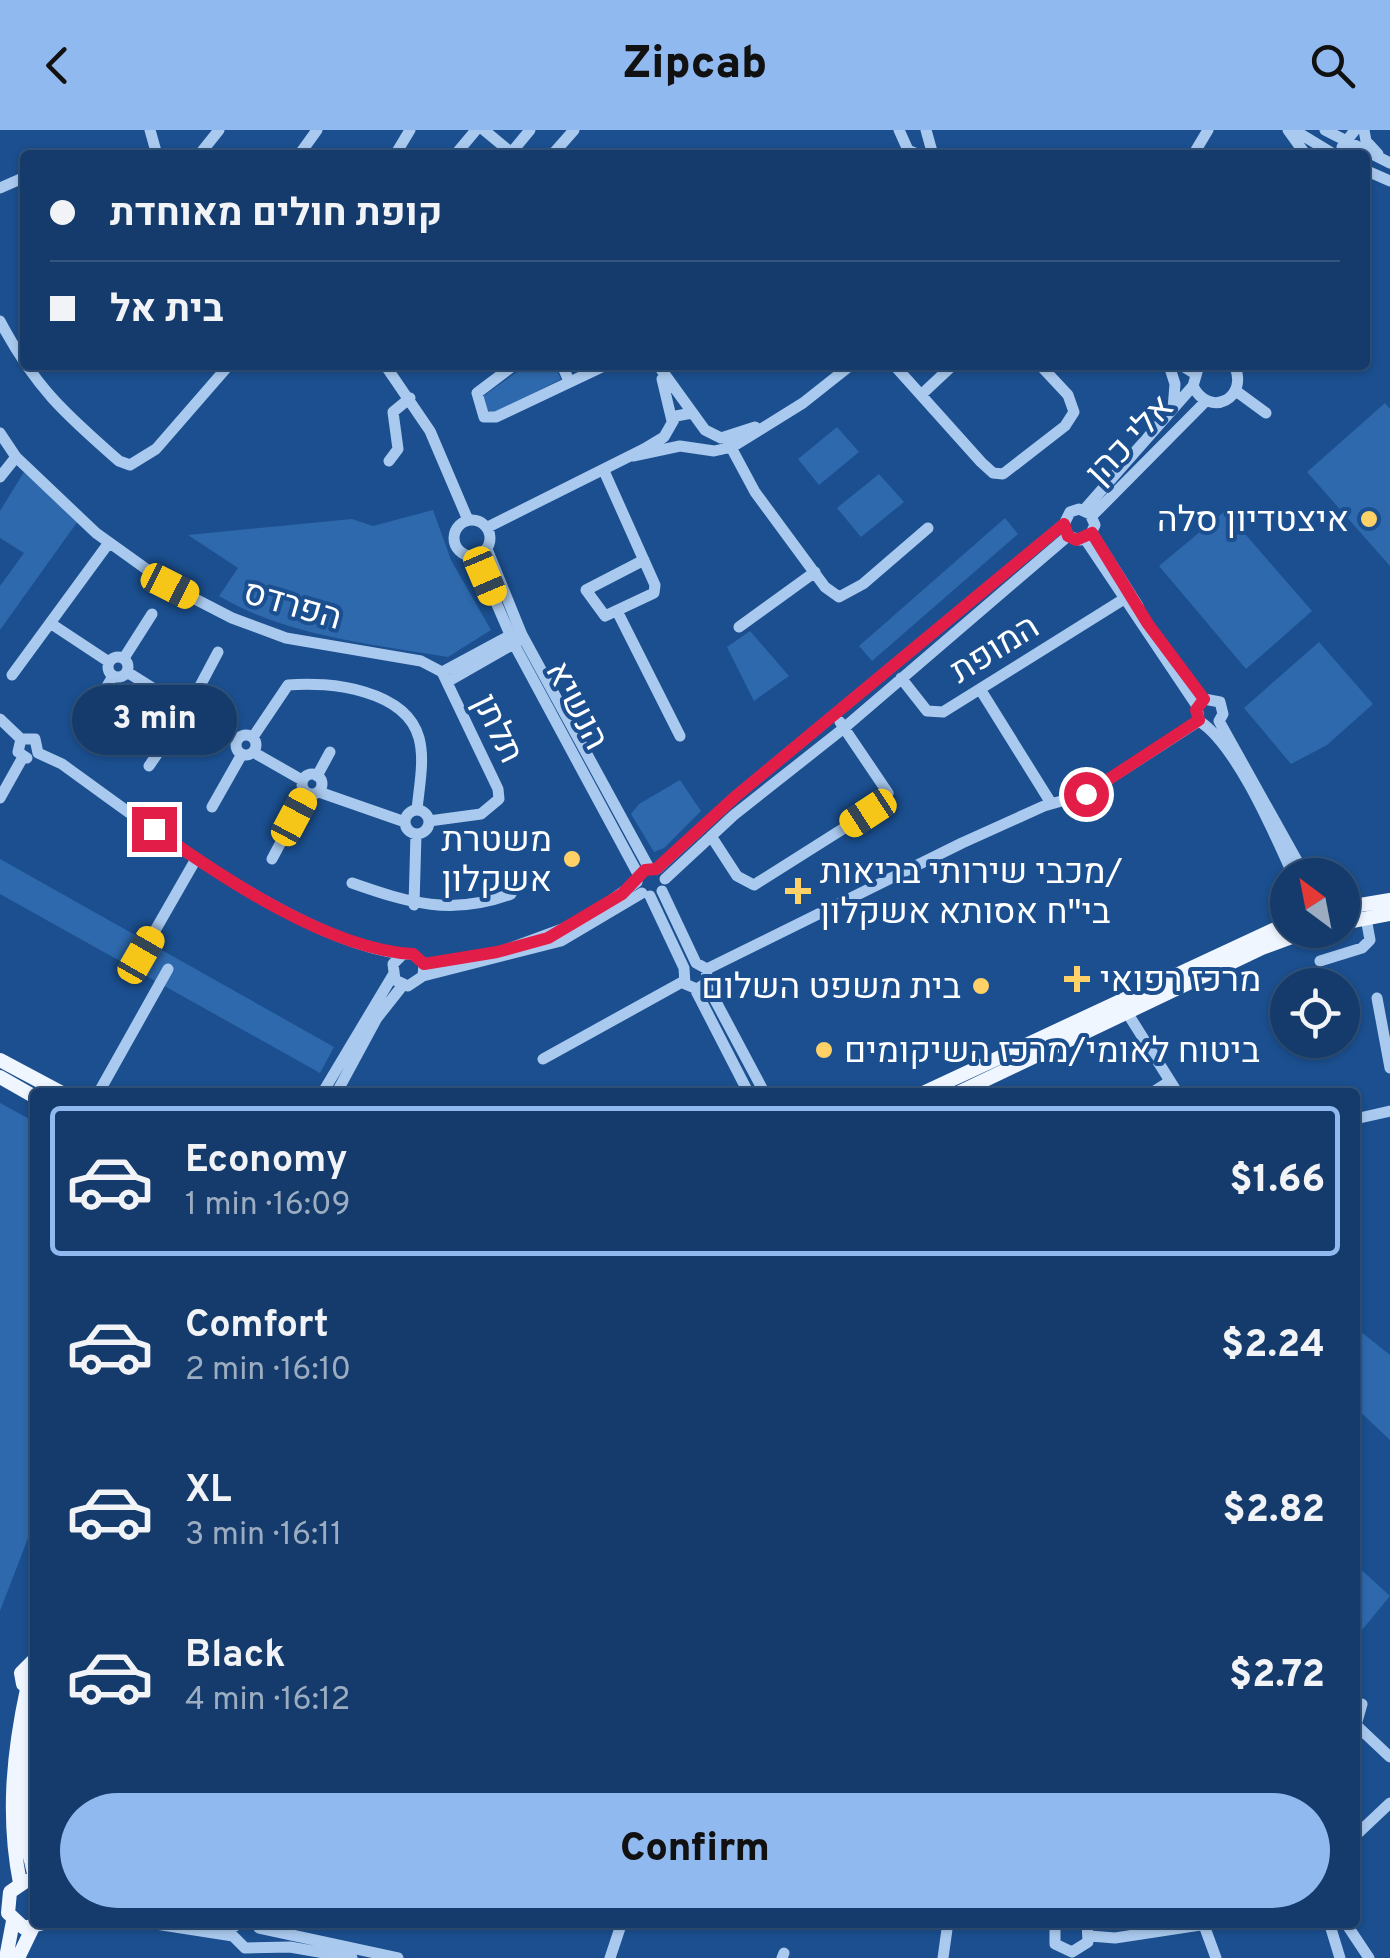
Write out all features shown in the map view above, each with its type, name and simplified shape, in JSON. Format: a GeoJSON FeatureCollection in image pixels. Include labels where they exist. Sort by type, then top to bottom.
{"type":"FeatureCollection","features":[{"type":"Feature","properties":{"kind":"main road"},"geometry":{"type":"LineString","coordinates":[[1360,901],[1387,905]]}},
{"type":"Feature","properties":{"kind":"main road"},"geometry":{"type":"LineString","coordinates":[[1360,907],[1387,905]]}},
{"type":"Feature","properties":{"kind":"main road"},"geometry":{"type":"LineString","coordinates":[[1360,919],[1387,905]]}},
{"type":"Feature","properties":{"kind":"main road"},"geometry":{"type":"LineString","coordinates":[[934,1088],[1270,931]]}},
{"type":"Feature","properties":{"kind":"main road"},"geometry":{"type":"LineString","coordinates":[[969,1088],[1270,945]]}},
{"type":"Feature","properties":{"kind":"main road"},"geometry":{"type":"LineString","coordinates":[[0,1060],[52,1088]]}},
{"type":"Feature","properties":{"kind":"main road"},"geometry":{"type":"LineString","coordinates":[[0,1077],[30,1094]]}},
{"type":"Feature","properties":{"kind":"main road"},"geometry":{"type":"LineString","coordinates":[[30,1661],[21,1673],[30,1688]]}},
{"type":"Feature","properties":{"kind":"main road"},"geometry":{"type":"LineString","coordinates":[[30,1693],[16,1738],[10,1822],[30,1881]]}},
{"type":"Feature","properties":{"kind":"main road"},"geometry":{"type":"LineString","coordinates":[[30,1749],[22,1822],[30,1881]]}},
{"type":"Feature","properties":{"kind":"main road"},"geometry":{"type":"LineString","coordinates":[[6,1958],[13,1921],[7,1900],[30,1881]]}},
{"type":"Feature","properties":{"kind":"main road"},"geometry":{"type":"LineString","coordinates":[[13,1921],[30,1924]]}},
{"type":"Feature","properties":{"kind":"main road"},"geometry":{"type":"LineString","coordinates":[[18,1958],[39,1928]]}},
{"type":"Feature","properties":{"kind":"street"},"geometry":{"type":"LineString","coordinates":[[204,150],[219,130]]}},
{"type":"Feature","properties":{"kind":"street"},"geometry":{"type":"LineString","coordinates":[[460,150],[476,130]]}},
{"type":"Feature","properties":{"kind":"street"},"geometry":{"type":"LineString","coordinates":[[484,130],[507,150]]}},
{"type":"Feature","properties":{"kind":"street"},"geometry":{"type":"LineString","coordinates":[[556,150],[574,130]]}},
{"type":"Feature","properties":{"kind":"street"},"geometry":{"type":"LineString","coordinates":[[1291,130],[1324,150]]}},
{"type":"Feature","properties":{"kind":"street"},"geometry":{"type":"LineString","coordinates":[[1336,135],[1355,130]]}},
{"type":"Feature","properties":{"kind":"street"},"geometry":{"type":"LineString","coordinates":[[1364,130],[1372,150],[1390,163]]}},
{"type":"Feature","properties":{"kind":"street"},"geometry":{"type":"LineString","coordinates":[[905,132],[908,150],[928,144]]}},
{"type":"Feature","properties":{"kind":"street"},"geometry":{"type":"LineString","coordinates":[[1336,135],[1365,150]]}},
{"type":"Feature","properties":{"kind":"street"},"geometry":{"type":"LineString","coordinates":[[0,322],[20,358]]}},
{"type":"Feature","properties":{"kind":"street"},"geometry":{"type":"LineString","coordinates":[[27,370],[56,406],[120,461],[130,465],[156,449],[225,370]]}},
{"type":"Feature","properties":{"kind":"street"},"geometry":{"type":"LineString","coordinates":[[389,370],[410,398],[449,468],[468,520]]}},
{"type":"Feature","properties":{"kind":"street"},"geometry":{"type":"LineString","coordinates":[[508,370],[478,393],[484,416],[496,418],[595,370]]}},
{"type":"Feature","properties":{"kind":"street"},"geometry":{"type":"LineString","coordinates":[[564,370],[570,381]]}},
{"type":"Feature","properties":{"kind":"street"},"geometry":{"type":"LineString","coordinates":[[659,370],[671,425],[687,446]]}},
{"type":"Feature","properties":{"kind":"street"},"geometry":{"type":"LineString","coordinates":[[662,370],[705,430],[727,444],[750,483],[831,592],[840,597],[850,594],[928,528]]}},
{"type":"Feature","properties":{"kind":"street"},"geometry":{"type":"LineString","coordinates":[[632,456],[687,446],[727,444],[804,403],[845,370]]}},
{"type":"Feature","properties":{"kind":"street"},"geometry":{"type":"LineString","coordinates":[[899,370],[981,462],[993,473],[1003,474],[1066,426],[1074,412],[1068,395],[1045,370]]}},
{"type":"Feature","properties":{"kind":"street"},"geometry":{"type":"LineString","coordinates":[[922,394],[948,370]]}},
{"type":"Feature","properties":{"kind":"street"},"geometry":{"type":"LineString","coordinates":[[1171,370],[1175,384],[1172,413]]}},
{"type":"Feature","properties":{"kind":"street"},"geometry":{"type":"LineString","coordinates":[[1195,374],[1206,402],[1220,403],[1236,392],[1239,378],[1236,370]]}},
{"type":"Feature","properties":{"kind":"street","name":"אלי כהן"},"geometry":{"type":"LineString","coordinates":[[1088,513],[1172,413],[1195,374]]}},
{"type":"Feature","properties":{"kind":"street"},"geometry":{"type":"LineString","coordinates":[[1236,392],[1266,413]]}},
{"type":"Feature","properties":{"kind":"street"},"geometry":{"type":"LineString","coordinates":[[389,461],[398,448],[393,412],[410,398]]}},
{"type":"Feature","properties":{"kind":"street","name":"אלי כהן"},"geometry":{"type":"LineString","coordinates":[[1088,513],[1206,402]]}},
{"type":"Feature","properties":{"kind":"street"},"geometry":{"type":"LineString","coordinates":[[468,520],[488,527],[632,456],[681,414],[692,413]]}},
{"type":"Feature","properties":{"kind":"street"},"geometry":{"type":"LineString","coordinates":[[687,446],[705,430]]}},
{"type":"Feature","properties":{"kind":"street","name":"הפרדס"},"geometry":{"type":"LineString","coordinates":[[0,434],[16,457],[108,544],[170,586],[260,630],[421,662],[445,677]]}},
{"type":"Feature","properties":{"kind":"street"},"geometry":{"type":"LineString","coordinates":[[0,478],[16,457]]}},
{"type":"Feature","properties":{"kind":"street"},"geometry":{"type":"LineString","coordinates":[[604,470],[644,560],[654,593],[605,616],[586,590],[644,560]]}},
{"type":"Feature","properties":{"kind":"street"},"geometry":{"type":"LineString","coordinates":[[362,944],[403,985],[412,985],[423,970],[548,938],[650,882],[901,678],[1066,530],[1070,512],[1088,513],[1088,536],[1124,600],[1200,703]]}},
{"type":"Feature","properties":{"kind":"street"},"geometry":{"type":"LineString","coordinates":[[468,520],[455,530],[454,542],[460,552],[482,552],[491,538],[488,527]]}},
{"type":"Feature","properties":{"kind":"street"},"geometry":{"type":"LineString","coordinates":[[1066,530],[1088,536],[1148,624],[1200,703],[1285,858]]}},
{"type":"Feature","properties":{"kind":"street","name":"אלי כהן"},"geometry":{"type":"LineString","coordinates":[[650,882],[736,796],[1066,530]]}},
{"type":"Feature","properties":{"kind":"street"},"geometry":{"type":"LineString","coordinates":[[12,676],[108,544]]}},
{"type":"Feature","properties":{"kind":"street","name":"הנשיא"},"geometry":{"type":"LineString","coordinates":[[482,552],[516,638],[650,882],[746,1088]]}},
{"type":"Feature","properties":{"kind":"street"},"geometry":{"type":"LineString","coordinates":[[739,627],[815,572]]}},
{"type":"Feature","properties":{"kind":"street","name":"המופת"},"geometry":{"type":"LineString","coordinates":[[901,678],[927,710],[943,712],[1124,600]]}},
{"type":"Feature","properties":{"kind":"street"},"geometry":{"type":"LineString","coordinates":[[617,611],[680,736]]}},
{"type":"Feature","properties":{"kind":"street"},"geometry":{"type":"LineString","coordinates":[[84,725],[113,676],[125,665],[152,614]]}},
{"type":"Feature","properties":{"kind":"street"},"geometry":{"type":"LineString","coordinates":[[50,624],[109,662],[125,665],[178,704],[181,718]]}},
{"type":"Feature","properties":{"kind":"street"},"geometry":{"type":"LineString","coordinates":[[445,677],[516,638]]}},
{"type":"Feature","properties":{"kind":"street"},"geometry":{"type":"LineString","coordinates":[[218,652],[192,701],[195,714],[237,740],[248,753],[302,780],[313,793],[404,822],[416,834],[414,905]]}},
{"type":"Feature","properties":{"kind":"street"},"geometry":{"type":"LineString","coordinates":[[109,662],[113,676]]}},
{"type":"Feature","properties":{"kind":"street","name":"תלתן"},"geometry":{"type":"LineString","coordinates":[[429,821],[482,814],[499,799],[445,677]]}},
{"type":"Feature","properties":{"kind":"street"},"geometry":{"type":"LineString","coordinates":[[212,807],[248,753],[252,737],[288,685],[342,688],[380,698],[410,719],[422,752],[417,810]]}},
{"type":"Feature","properties":{"kind":"street"},"geometry":{"type":"LineString","coordinates":[[980,689],[1051,803]]}},
{"type":"Feature","properties":{"kind":"street"},"geometry":{"type":"LineString","coordinates":[[178,704],[192,701]]}},
{"type":"Feature","properties":{"kind":"street"},"geometry":{"type":"LineString","coordinates":[[543,1059],[695,975],[1051,803],[1086,794],[1223,714],[1220,702],[1200,703]]}},
{"type":"Feature","properties":{"kind":"street"},"geometry":{"type":"LineString","coordinates":[[149,766],[181,718],[195,714]]}},
{"type":"Feature","properties":{"kind":"street"},"geometry":{"type":"LineString","coordinates":[[711,836],[738,876],[754,884],[868,813],[888,793],[835,717]]}},
{"type":"Feature","properties":{"kind":"street"},"geometry":{"type":"LineString","coordinates":[[0,719],[22,739],[35,740],[38,753]]}},
{"type":"Feature","properties":{"kind":"street"},"geometry":{"type":"LineString","coordinates":[[1209,722],[1294,858]]}},
{"type":"Feature","properties":{"kind":"street"},"geometry":{"type":"LineString","coordinates":[[237,740],[244,734],[252,737]]}},
{"type":"Feature","properties":{"kind":"street"},"geometry":{"type":"LineString","coordinates":[[22,739],[18,748],[23,757]]}},
{"type":"Feature","properties":{"kind":"street"},"geometry":{"type":"LineString","coordinates":[[302,780],[317,776],[330,752]]}},
{"type":"Feature","properties":{"kind":"street"},"geometry":{"type":"LineString","coordinates":[[0,798],[23,757],[38,753],[62,764],[196,859],[327,930],[362,944],[418,956],[423,970]]}},
{"type":"Feature","properties":{"kind":"street"},"geometry":{"type":"LineString","coordinates":[[272,860],[322,784],[317,776]]}},
{"type":"Feature","properties":{"kind":"street"},"geometry":{"type":"LineString","coordinates":[[416,834],[424,832],[429,821],[417,810]]}},
{"type":"Feature","properties":{"kind":"street"},"geometry":{"type":"LineString","coordinates":[[404,822],[407,815],[417,810]]}},
{"type":"Feature","properties":{"kind":"street"},"geometry":{"type":"LineString","coordinates":[[141,955],[196,859]]}},
{"type":"Feature","properties":{"kind":"street"},"geometry":{"type":"LineString","coordinates":[[352,884],[414,905],[465,908],[511,894]]}},
{"type":"Feature","properties":{"kind":"street"},"geometry":{"type":"LineString","coordinates":[[1320,961],[1362,948],[1370,940],[1366,918]]}},
{"type":"Feature","properties":{"kind":"street"},"geometry":{"type":"LineString","coordinates":[[325,1088],[403,954]]}},
{"type":"Feature","properties":{"kind":"street"},"geometry":{"type":"LineString","coordinates":[[101,1088],[168,969]]}},
{"type":"Feature","properties":{"kind":"street","name":"הנשיא"},"geometry":{"type":"LineString","coordinates":[[695,975],[762,1088]]}},
{"type":"Feature","properties":{"kind":"street"},"geometry":{"type":"LineString","coordinates":[[339,1088],[377,1018],[403,985]]}},
{"type":"Feature","properties":{"kind":"street"},"geometry":{"type":"LineString","coordinates":[[1377,998],[1390,1068]]}},
{"type":"Feature","properties":{"kind":"street"},"geometry":{"type":"LineString","coordinates":[[1128,1014],[1174,1087]]}},
{"type":"Feature","properties":{"kind":"street"},"geometry":{"type":"LineString","coordinates":[[1360,1118],[1390,1112]]}},
{"type":"Feature","properties":{"kind":"street"},"geometry":{"type":"LineString","coordinates":[[1360,1711],[1362,1704]]}},
{"type":"Feature","properties":{"kind":"street"},"geometry":{"type":"LineString","coordinates":[[1360,1729],[1390,1757]]}},
{"type":"Feature","properties":{"kind":"street"},"geometry":{"type":"LineString","coordinates":[[1360,1831],[1390,1803]]}},
{"type":"Feature","properties":{"kind":"street"},"geometry":{"type":"LineString","coordinates":[[177,1928],[352,1958]]}},
{"type":"Feature","properties":{"kind":"street"},"geometry":{"type":"LineString","coordinates":[[212,1928],[239,1939]]}},
{"type":"Feature","properties":{"kind":"street"},"geometry":{"type":"LineString","coordinates":[[267,1928],[380,1957],[398,1958]]}},
{"type":"Feature","properties":{"kind":"street"},"geometry":{"type":"LineString","coordinates":[[282,1928],[289,1934]]}},
{"type":"Feature","properties":{"kind":"street"},"geometry":{"type":"LineString","coordinates":[[610,1958],[620,1928]]}},
{"type":"Feature","properties":{"kind":"street"},"geometry":{"type":"LineString","coordinates":[[943,1958],[947,1928]]}},
{"type":"Feature","properties":{"kind":"street"},"geometry":{"type":"LineString","coordinates":[[1053,1928],[1057,1953],[1072,1955],[1084,1947],[1089,1929],[1115,1938],[1204,1928],[1216,1958]]}},
{"type":"Feature","properties":{"kind":"street"},"geometry":{"type":"LineString","coordinates":[[1332,1928],[1340,1958]]}},
{"type":"Feature","properties":{"kind":"street"},"geometry":{"type":"LineString","coordinates":[[1349,1928],[1368,1958]]}},
{"type":"Feature","properties":{"kind":"shaded area"},"geometry":{"type":"Polygon","coordinates":[[[520,370],[556,370],[561,379],[494,413],[485,409],[482,397],[520,370]]]}},
{"type":"Feature","properties":{"kind":"shaded area","name":"איצטדיון סלה"},"geometry":{"type":"Polygon","coordinates":[[[1385,403],[1390,409],[1390,566],[1307,472],[1385,403]]]}},
{"type":"Feature","properties":{"kind":"shaded area"},"geometry":{"type":"Polygon","coordinates":[[[837,427],[859,452],[819,485],[798,459],[837,427]]]}},
{"type":"Feature","properties":{"kind":"shaded area"},"geometry":{"type":"Polygon","coordinates":[[[24,472],[78,521],[0,630],[0,586],[24,553],[0,538],[0,511],[24,472]]]}},
{"type":"Feature","properties":{"kind":"shaded area"},"geometry":{"type":"Polygon","coordinates":[[[879,474],[904,502],[861,537],[837,508],[879,474]]]}},
{"type":"Feature","properties":{"kind":"shaded area"},"geometry":{"type":"Polygon","coordinates":[[[433,510],[451,560],[491,630],[448,657],[330,637],[245,610],[219,596],[238,568],[188,535],[352,519],[373,526],[433,510]]]}},
{"type":"Feature","properties":{"kind":"shaded area"},"geometry":{"type":"Polygon","coordinates":[[[1225,511],[1312,611],[1246,669],[1159,566],[1225,511]]]}},
{"type":"Feature","properties":{"kind":"shaded area"},"geometry":{"type":"Polygon","coordinates":[[[1005,518],[1018,534],[872,661],[859,646],[1005,518]]]}},
{"type":"Feature","properties":{"kind":"shaded area"},"geometry":{"type":"Polygon","coordinates":[[[750,631],[789,676],[754,701],[727,647],[750,631]]]}},
{"type":"Feature","properties":{"kind":"shaded area"},"geometry":{"type":"Polygon","coordinates":[[[1319,642],[1373,704],[1327,745],[1291,764],[1244,708],[1319,642]]]}},
{"type":"Feature","properties":{"kind":"shaded area"},"geometry":{"type":"Polygon","coordinates":[[[680,780],[701,811],[664,848],[654,852],[631,814],[639,804],[680,780]]]}},
{"type":"Feature","properties":{"kind":"shaded area"},"geometry":{"type":"Polygon","coordinates":[[[0,859],[334,1047],[320,1073],[0,894],[0,859]]]}},
{"type":"Feature","properties":{"kind":"shaded area"},"geometry":{"type":"Polygon","coordinates":[[[0,1103],[30,1119],[30,1533],[0,1611],[0,1103]]]}},
{"type":"Feature","properties":{"kind":"shaded area"},"geometry":{"type":"Polygon","coordinates":[[[1360,1331],[1390,1355],[1390,1440],[1360,1412],[1360,1331]]]}},
{"type":"Feature","properties":{"kind":"shaded area"},"geometry":{"type":"Polygon","coordinates":[[[1360,1569],[1390,1596],[1360,1628],[1360,1569]]]}},
{"type":"Feature","properties":{"kind":"place","name":"איצטדיון סלה"},"geometry":{"type":"Point","coordinates":[1369,519]}},
{"type":"Feature","properties":{"kind":"place","name":"משטרת אשקלון"},"geometry":{"type":"Point","coordinates":[572,859]}},
{"type":"Feature","properties":{"kind":"place","name":"מכבי שירותי בריאות/ בי\"ח אסותא אשקלון"},"geometry":{"type":"Point","coordinates":[798,891]}},
{"type":"Feature","properties":{"kind":"place","name":"מרכז רפואי"},"geometry":{"type":"Point","coordinates":[1077,979]}},
{"type":"Feature","properties":{"kind":"place","name":"בית משפט השלום"},"geometry":{"type":"Point","coordinates":[981,986]}},
{"type":"Feature","properties":{"kind":"place","name":"ביטוח לאומי/מרכז השיקומים"},"geometry":{"type":"Point","coordinates":[824,1050]}},
{"type":"Feature","properties":{"kind":"route"},"geometry":{"type":"LineString","coordinates":[[154,829],[196,859],[327,930],[362,944],[413,954],[424,964],[497,952],[548,938],[622,894],[638,882],[641,872],[656,869],[736,796],[880,680],[1034,544],[1064,524],[1068,536],[1076,540],[1092,533],[1148,624],[1204,699],[1196,710],[1199,720],[1185,732],[1086,794]]}}]}
